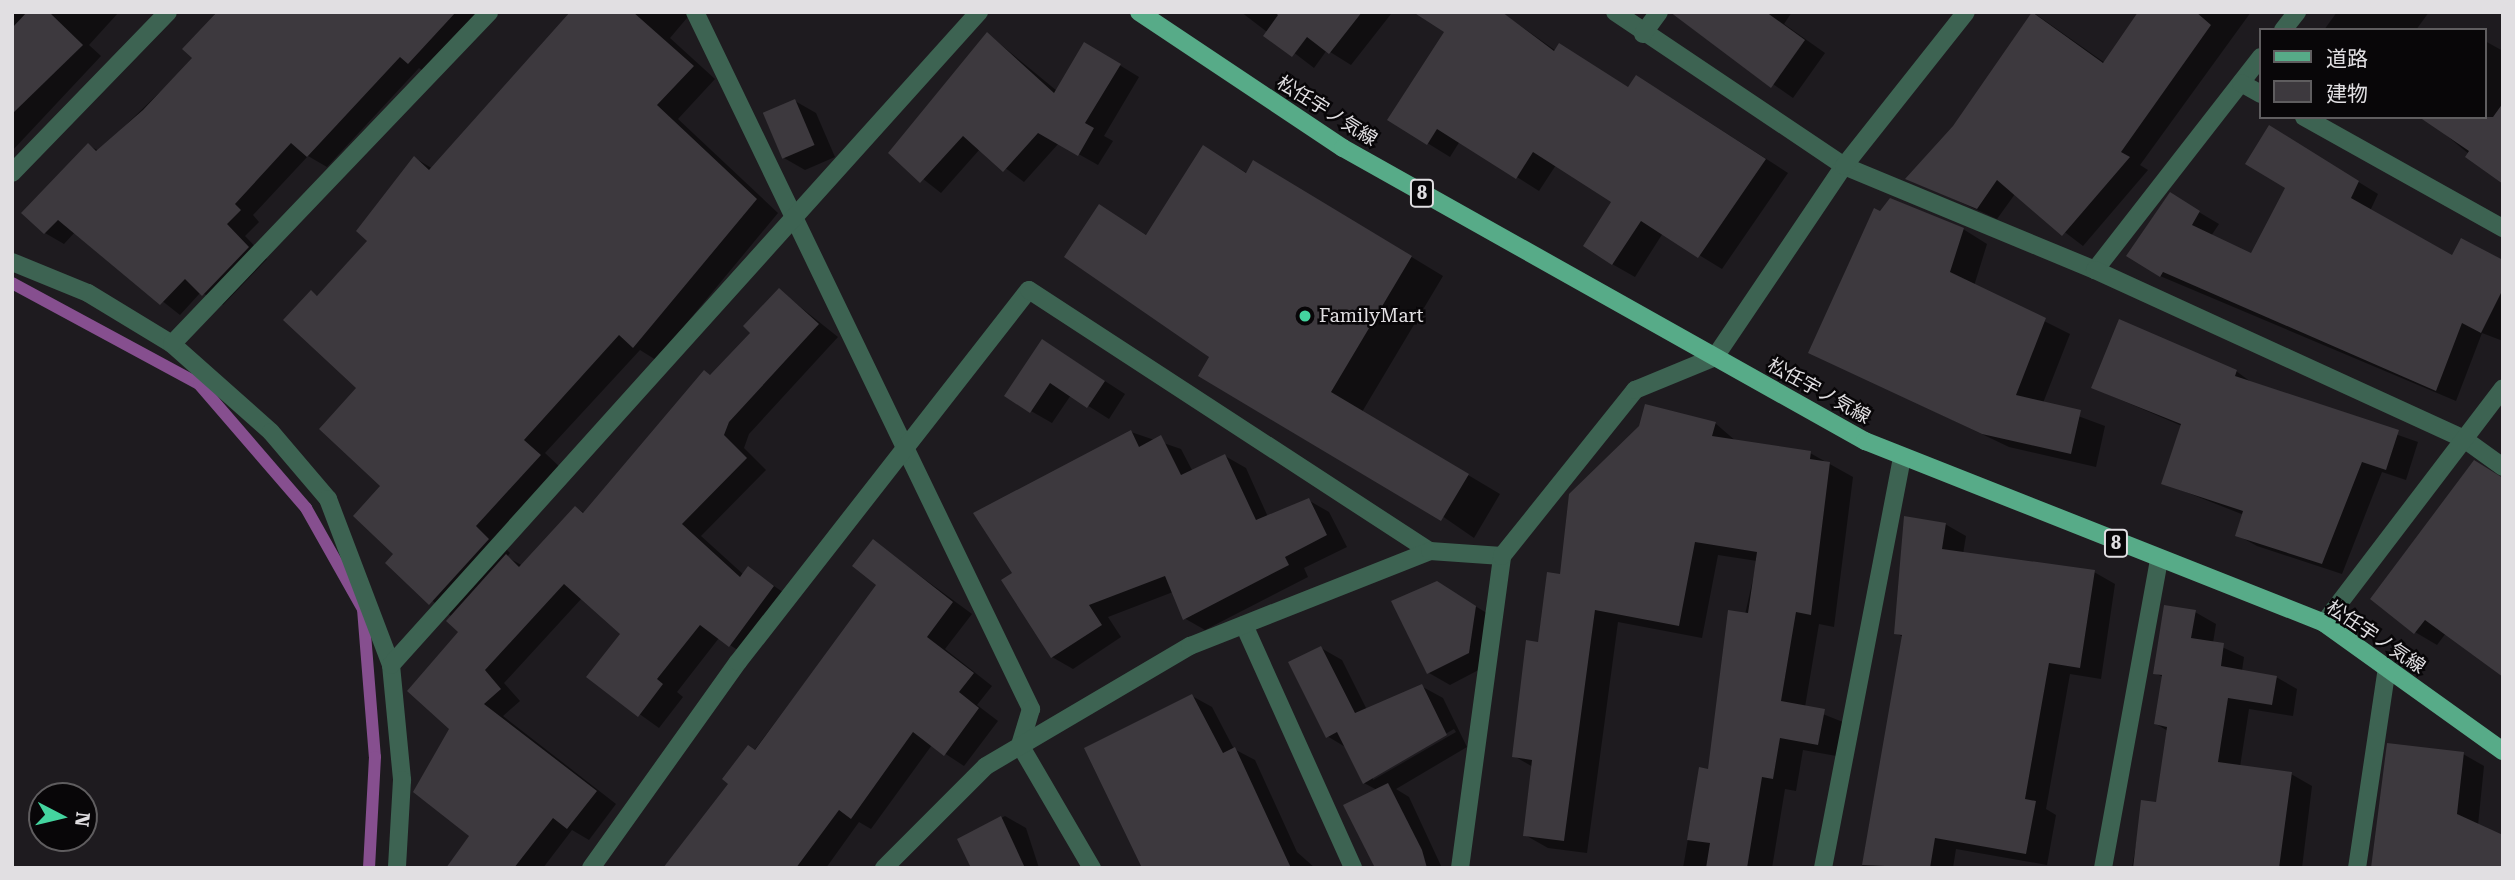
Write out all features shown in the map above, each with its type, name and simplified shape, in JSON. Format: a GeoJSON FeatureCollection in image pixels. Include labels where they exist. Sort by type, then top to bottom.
{"type":"FeatureCollection","features":[{"type":"Feature","properties":{"kind":"main road","name":"松任宇ノ気線"},"geometry":{"type":"LineString","coordinates":[[1139,12],[1343,148],[1902,459],[2324,623],[2503,751]]}},
{"type":"Feature","properties":{"kind":"street"},"geometry":{"type":"LineString","coordinates":[[12,173],[168,12]]}},
{"type":"Feature","properties":{"kind":"street"},"geometry":{"type":"LineString","coordinates":[[172,344],[489,12]]}},
{"type":"Feature","properties":{"kind":"street"},"geometry":{"type":"LineString","coordinates":[[695,12],[902,452],[1031,709],[1020,745],[1091,868]]}},
{"type":"Feature","properties":{"kind":"street"},"geometry":{"type":"LineString","coordinates":[[391,664],[794,223],[979,12]]}},
{"type":"Feature","properties":{"kind":"street"},"geometry":{"type":"LineString","coordinates":[[1615,12],[1643,34],[1844,166],[2095,270],[2464,439],[2503,467]]}},
{"type":"Feature","properties":{"kind":"street"},"geometry":{"type":"LineString","coordinates":[[1643,34],[1659,12]]}},
{"type":"Feature","properties":{"kind":"street"},"geometry":{"type":"LineString","coordinates":[[1461,868],[1502,556],[1635,390],[1715,357],[1844,166],[1966,12]]}},
{"type":"Feature","properties":{"kind":"street"},"geometry":{"type":"LineString","coordinates":[[2285,28],[2297,12]]}},
{"type":"Feature","properties":{"kind":"street"},"geometry":{"type":"LineString","coordinates":[[2095,270],[2260,58]]}},
{"type":"Feature","properties":{"kind":"street"},"geometry":{"type":"LineString","coordinates":[[2241,82],[2260,93]]}},
{"type":"Feature","properties":{"kind":"street"},"geometry":{"type":"LineString","coordinates":[[2308,119],[2503,228]]}},
{"type":"Feature","properties":{"kind":"street"},"geometry":{"type":"LineString","coordinates":[[12,261],[88,293],[172,344],[271,432],[328,499],[391,664],[402,780],[397,868]]}},
{"type":"Feature","properties":{"kind":"street"},"geometry":{"type":"LineString","coordinates":[[591,868],[738,662],[1028,290],[1430,551]]}},
{"type":"Feature","properties":{"kind":"street"},"geometry":{"type":"LineString","coordinates":[[2324,623],[2503,388]]}},
{"type":"Feature","properties":{"kind":"street"},"geometry":{"type":"LineString","coordinates":[[1823,868],[1902,459]]}},
{"type":"Feature","properties":{"kind":"street"},"geometry":{"type":"LineString","coordinates":[[884,868],[986,766],[1190,646],[1430,551],[1502,556]]}},
{"type":"Feature","properties":{"kind":"street"},"geometry":{"type":"LineString","coordinates":[[2103,868],[2159,560]]}},
{"type":"Feature","properties":{"kind":"street"},"geometry":{"type":"LineString","coordinates":[[1244,625],[1353,868]]}},
{"type":"Feature","properties":{"kind":"street"},"geometry":{"type":"LineString","coordinates":[[2357,868],[2387,668]]}},
{"type":"Feature","properties":{"kind":"building"},"geometry":{"type":"Polygon","coordinates":[[[27,12],[49,12],[83,45],[12,114],[12,28],[27,12]]]}},
{"type":"Feature","properties":{"kind":"building"},"geometry":{"type":"Polygon","coordinates":[[[217,12],[456,12],[408,64],[400,57],[307,157],[291,143],[235,204],[241,210],[227,224],[249,247],[202,296],[185,279],[160,305],[58,220],[44,234],[21,213],[88,143],[96,151],[143,110],[192,58],[182,49],[217,12]]]}},
{"type":"Feature","properties":{"kind":"building"},"geometry":{"type":"Polygon","coordinates":[[[570,12],[633,12],[694,66],[657,105],[757,199],[633,348],[619,335],[524,440],[541,455],[476,526],[489,539],[429,605],[385,563],[393,554],[353,516],[380,486],[319,429],[356,388],[283,320],[311,290],[317,296],[367,241],[356,231],[414,156],[429,170],[570,12]]]}},
{"type":"Feature","properties":{"kind":"building"},"geometry":{"type":"Polygon","coordinates":[[[1274,12],[1362,12],[1329,54],[1307,37],[1292,57],[1263,36],[1278,15],[1274,12]]]}},
{"type":"Feature","properties":{"kind":"building"},"geometry":{"type":"Polygon","coordinates":[[[1413,12],[1502,12],[1554,51],[1559,43],[1628,87],[1636,75],[1766,159],[1698,258],[1641,221],[1612,265],[1583,246],[1611,202],[1533,152],[1516,179],[1437,129],[1427,145],[1387,120],[1444,32],[1413,12]]]}},
{"type":"Feature","properties":{"kind":"building"},"geometry":{"type":"Polygon","coordinates":[[[1670,12],[1766,12],[1805,40],[1771,88],[1670,12]]]}},
{"type":"Feature","properties":{"kind":"building"},"geometry":{"type":"Polygon","coordinates":[[[2032,12],[2103,63],[2138,12],[2196,12],[2211,25],[2121,152],[2130,157],[2062,236],[1997,180],[1977,209],[1905,179],[1953,126],[2032,12]]]}},
{"type":"Feature","properties":{"kind":"building"},"geometry":{"type":"Polygon","coordinates":[[[987,32],[1054,93],[1084,42],[1121,64],[1085,123],[1094,128],[1078,156],[1038,133],[1003,172],[963,136],[920,183],[888,153],[987,32]]]}},
{"type":"Feature","properties":{"kind":"building"},"geometry":{"type":"Polygon","coordinates":[[[795,99],[815,145],[782,159],[763,113],[795,99]]]}},
{"type":"Feature","properties":{"kind":"building"},"geometry":{"type":"Polygon","coordinates":[[[2503,103],[2503,184],[2465,157],[2469,151],[2422,119],[2487,119],[2493,117],[2503,103]]]}},
{"type":"Feature","properties":{"kind":"building"},"geometry":{"type":"Polygon","coordinates":[[[2269,125],[2359,181],[2351,198],[2452,255],[2461,238],[2503,260],[2503,289],[2481,333],[2462,323],[2436,391],[2163,272],[2160,277],[2126,256],[2170,192],[2200,211],[2192,225],[2251,253],[2285,188],[2245,164],[2269,125]]]}},
{"type":"Feature","properties":{"kind":"building"},"geometry":{"type":"Polygon","coordinates":[[[1203,145],[1246,173],[1253,160],[1412,256],[1331,392],[1469,474],[1441,521],[1198,376],[1209,357],[1064,257],[1099,204],[1146,235],[1203,145]]]}},
{"type":"Feature","properties":{"kind":"building"},"geometry":{"type":"Polygon","coordinates":[[[1890,198],[1964,228],[1950,272],[2046,318],[2016,395],[2081,410],[2071,454],[1982,434],[1808,353],[1874,208],[1880,211],[1890,198]]]}},
{"type":"Feature","properties":{"kind":"building"},"geometry":{"type":"Polygon","coordinates":[[[779,288],[819,324],[729,422],[724,435],[747,458],[682,524],[740,577],[748,566],[774,586],[729,647],[700,625],[657,679],[663,684],[638,717],[586,677],[620,634],[564,584],[485,670],[501,689],[484,704],[597,791],[567,829],[553,818],[514,868],[446,868],[469,836],[413,792],[449,729],[407,691],[458,632],[446,621],[506,554],[519,567],[575,506],[583,513],[704,370],[710,375],[750,333],[743,326],[779,288]]]}},
{"type":"Feature","properties":{"kind":"building"},"geometry":{"type":"Polygon","coordinates":[[[2119,319],[2237,370],[2235,376],[2399,430],[2386,470],[2362,462],[2322,564],[2235,536],[2243,511],[2161,484],[2181,424],[2091,388],[2119,319]]]}},
{"type":"Feature","properties":{"kind":"building"},"geometry":{"type":"Polygon","coordinates":[[[1042,339],[1105,381],[1087,408],[1050,383],[1030,413],[1004,396],[1042,339]]]}},
{"type":"Feature","properties":{"kind":"building"},"geometry":{"type":"Polygon","coordinates":[[[1645,404],[1716,422],[1712,436],[1811,451],[1810,459],[1830,462],[1811,615],[1796,612],[1781,701],[1825,709],[1818,745],[1780,738],[1773,779],[1762,777],[1747,868],[1706,868],[1710,843],[1687,840],[1699,767],[1708,769],[1728,610],[1748,613],[1757,552],[1695,542],[1679,626],[1595,610],[1564,841],[1523,836],[1532,760],[1512,757],[1526,640],[1538,642],[1547,572],[1560,574],[1569,494],[1639,426],[1645,404]]]}},
{"type":"Feature","properties":{"kind":"building"},"geometry":{"type":"Polygon","coordinates":[[[1131,430],[1139,447],[1161,435],[1181,475],[1225,454],[1256,520],[1309,498],[1327,535],[1285,557],[1289,565],[1183,620],[1165,576],[1089,605],[1102,625],[1051,658],[1001,580],[1012,573],[973,513],[1131,430]]]}},
{"type":"Feature","properties":{"kind":"building"},"geometry":{"type":"Polygon","coordinates":[[[2474,460],[2503,478],[2503,677],[2425,620],[2414,634],[2370,599],[2474,460]]]}},
{"type":"Feature","properties":{"kind":"building"},"geometry":{"type":"Polygon","coordinates":[[[1904,516],[1946,523],[1942,549],[2095,570],[2080,668],[2049,663],[2025,799],[2036,801],[2026,854],[1935,838],[1930,868],[1862,865],[1902,635],[1894,634],[1904,516]]]}},
{"type":"Feature","properties":{"kind":"building"},"geometry":{"type":"Polygon","coordinates":[[[873,539],[953,602],[927,637],[974,673],[959,692],[979,708],[944,756],[913,732],[851,819],[839,810],[796,868],[663,868],[728,784],[722,779],[748,745],[755,750],[876,585],[852,566],[873,539]]]}},
{"type":"Feature","properties":{"kind":"building"},"geometry":{"type":"Polygon","coordinates":[[[1437,581],[1476,606],[1469,653],[1427,674],[1391,601],[1437,581]]]}},
{"type":"Feature","properties":{"kind":"building"},"geometry":{"type":"Polygon","coordinates":[[[2164,605],[2196,610],[2191,638],[2224,643],[2221,666],[2277,676],[2272,705],[2228,698],[2218,762],[2292,772],[2279,868],[2133,868],[2141,800],[2156,802],[2167,727],[2154,724],[2162,675],[2153,674],[2164,605]]]}},
{"type":"Feature","properties":{"kind":"building"},"geometry":{"type":"Polygon","coordinates":[[[1321,646],[1355,713],[1422,684],[1447,735],[1363,784],[1337,732],[1326,738],[1288,662],[1321,646]]]}},
{"type":"Feature","properties":{"kind":"building"},"geometry":{"type":"Polygon","coordinates":[[[1192,694],[1223,753],[1235,747],[1291,868],[1142,868],[1084,748],[1192,694]]]}},
{"type":"Feature","properties":{"kind":"building"},"geometry":{"type":"Polygon","coordinates":[[[2387,743],[2464,752],[2457,814],[2503,835],[2503,868],[2371,868],[2387,743]]]}},
{"type":"Feature","properties":{"kind":"building"},"geometry":{"type":"Polygon","coordinates":[[[1388,783],[1422,850],[1427,868],[1375,868],[1343,805],[1388,783]]]}},
{"type":"Feature","properties":{"kind":"building"},"geometry":{"type":"Polygon","coordinates":[[[1001,816],[1025,868],[971,868],[957,839],[1001,816]]]}},
{"type":"Feature","properties":{"kind":"waterway"},"geometry":{"type":"LineString","coordinates":[[12,283],[199,384],[306,508],[363,609],[375,757],[369,868]]}},
{"type":"Feature","properties":{"kind":"place","name":"FamilyMart"},"geometry":{"type":"Point","coordinates":[1305,316]}}]}
